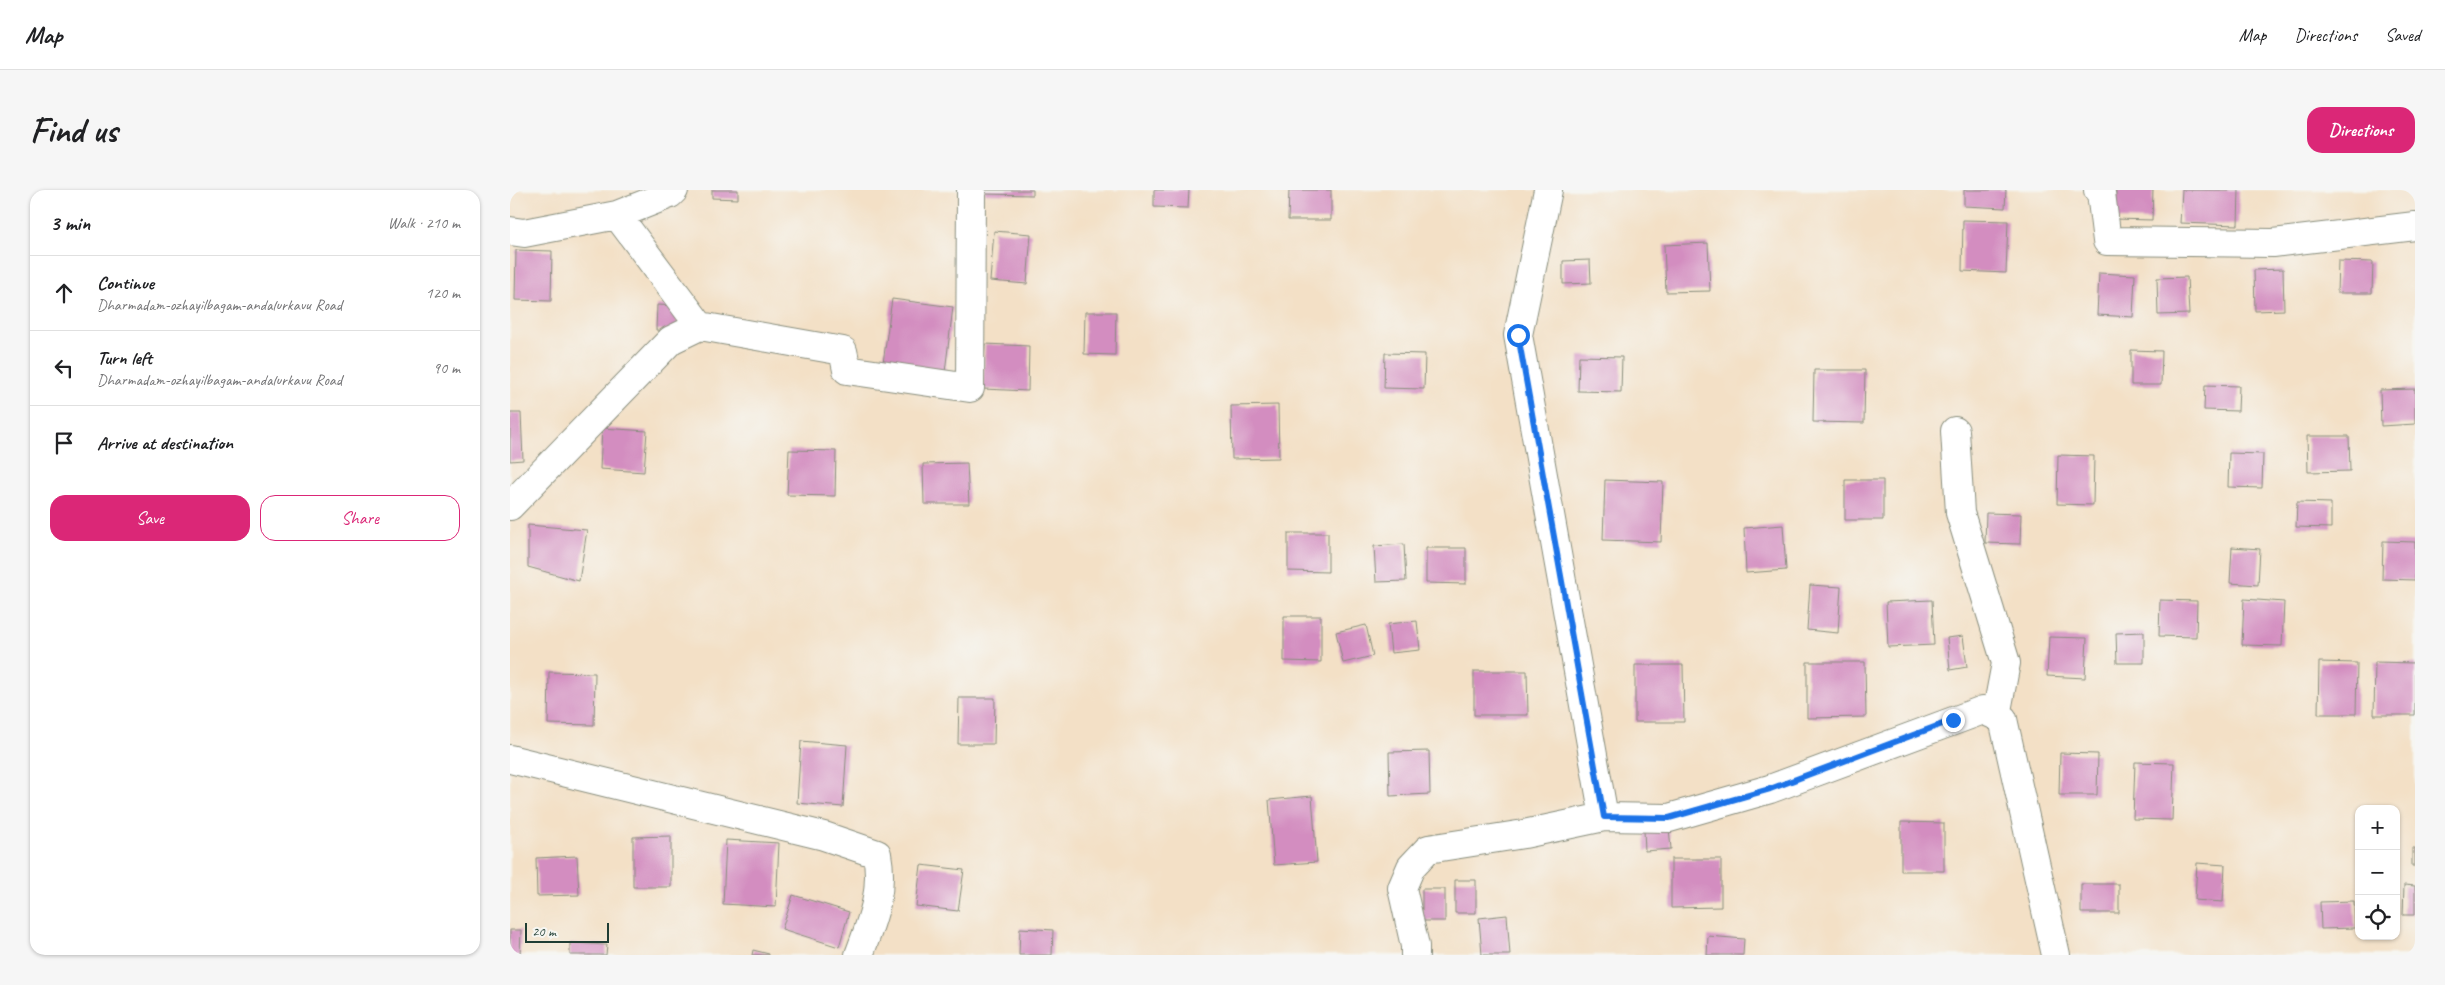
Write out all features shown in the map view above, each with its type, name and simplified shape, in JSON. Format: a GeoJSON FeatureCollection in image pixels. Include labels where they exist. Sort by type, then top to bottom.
{"type":"FeatureCollection","features":[{"type":"Feature","properties":{"kind":"street"},"geometry":{"type":"LineString","coordinates":[[510,231],[524,233],[617,216],[670,194],[674,190]]}},
{"type":"Feature","properties":{"kind":"street"},"geometry":{"type":"LineString","coordinates":[[510,506],[671,340],[700,326],[843,351],[847,370],[970,388],[971,190]]}},
{"type":"Feature","properties":{"kind":"street"},"geometry":{"type":"LineString","coordinates":[[1548,190],[1518,335],[1604,817]]}},
{"type":"Feature","properties":{"kind":"street"},"geometry":{"type":"LineString","coordinates":[[2098,190],[2101,193],[2107,241],[2273,243],[2415,226]]}},
{"type":"Feature","properties":{"kind":"street"},"geometry":{"type":"LineString","coordinates":[[617,216],[700,326]]}},
{"type":"Feature","properties":{"kind":"street"},"geometry":{"type":"LineString","coordinates":[[1955,431],[1960,513],[2006,663],[1996,716]]}},
{"type":"Feature","properties":{"kind":"street"},"geometry":{"type":"LineString","coordinates":[[1415,955],[1415,946],[1402,888],[1411,867],[1428,848],[1524,834],[1604,817],[1669,818],[1770,789],[1983,710],[2003,719],[2056,955]]}},
{"type":"Feature","properties":{"kind":"street"},"geometry":{"type":"LineString","coordinates":[[510,759],[824,836],[877,854],[881,874],[876,907],[859,955]]}},
{"type":"Feature","properties":{"kind":"building"},"geometry":{"type":"Polygon","coordinates":[[[712,190],[738,190],[738,199],[712,198],[712,190]]]}},
{"type":"Feature","properties":{"kind":"building"},"geometry":{"type":"Polygon","coordinates":[[[985,190],[1033,190],[1033,195],[985,194],[985,190]]]}},
{"type":"Feature","properties":{"kind":"building"},"geometry":{"type":"Polygon","coordinates":[[[1154,190],[1189,190],[1188,208],[1154,207],[1154,190]]]}},
{"type":"Feature","properties":{"kind":"building"},"geometry":{"type":"Polygon","coordinates":[[[1289,190],[1331,190],[1331,220],[1288,220],[1289,190]]]}},
{"type":"Feature","properties":{"kind":"building"},"geometry":{"type":"Polygon","coordinates":[[[1964,190],[2006,190],[2005,208],[1964,206],[1964,190]]]}},
{"type":"Feature","properties":{"kind":"building"},"geometry":{"type":"Polygon","coordinates":[[[2116,190],[2153,190],[2152,220],[2115,219],[2116,190]]]}},
{"type":"Feature","properties":{"kind":"building"},"geometry":{"type":"Polygon","coordinates":[[[2182,190],[2239,190],[2238,225],[2180,223],[2182,190]]]}},
{"type":"Feature","properties":{"kind":"building"},"geometry":{"type":"Polygon","coordinates":[[[1963,220],[2008,221],[2006,273],[1962,271],[1963,220]]]}},
{"type":"Feature","properties":{"kind":"building"},"geometry":{"type":"Polygon","coordinates":[[[994,231],[1031,234],[1027,284],[990,281],[994,231]]]}},
{"type":"Feature","properties":{"kind":"building"},"geometry":{"type":"Polygon","coordinates":[[[1708,243],[1710,291],[1666,292],[1664,245],[1708,243]]]}},
{"type":"Feature","properties":{"kind":"building"},"geometry":{"type":"Polygon","coordinates":[[[516,250],[552,251],[551,301],[515,300],[516,250]]]}},
{"type":"Feature","properties":{"kind":"building"},"geometry":{"type":"Polygon","coordinates":[[[1590,260],[1591,283],[1563,284],[1563,261],[1590,260]]]}},
{"type":"Feature","properties":{"kind":"building"},"geometry":{"type":"Polygon","coordinates":[[[2338,261],[2373,262],[2372,293],[2337,293],[2338,261]]]}},
{"type":"Feature","properties":{"kind":"building"},"geometry":{"type":"Polygon","coordinates":[[[2283,269],[2284,310],[2255,311],[2254,270],[2283,269]]]}},
{"type":"Feature","properties":{"kind":"building"},"geometry":{"type":"Polygon","coordinates":[[[2099,273],[2135,275],[2133,317],[2097,315],[2099,273]]]}},
{"type":"Feature","properties":{"kind":"building"},"geometry":{"type":"Polygon","coordinates":[[[2187,277],[2189,314],[2158,315],[2157,278],[2187,277]]]}},
{"type":"Feature","properties":{"kind":"building"},"geometry":{"type":"Polygon","coordinates":[[[892,299],[953,307],[945,372],[883,363],[892,299]]]}},
{"type":"Feature","properties":{"kind":"building"},"geometry":{"type":"Polygon","coordinates":[[[657,305],[678,306],[677,331],[656,330],[657,305]]]}},
{"type":"Feature","properties":{"kind":"building"},"geometry":{"type":"Polygon","coordinates":[[[1085,312],[1116,312],[1115,355],[1084,354],[1085,312]]]}},
{"type":"Feature","properties":{"kind":"building"},"geometry":{"type":"Polygon","coordinates":[[[985,344],[1029,346],[1028,391],[983,389],[985,344]]]}},
{"type":"Feature","properties":{"kind":"building"},"geometry":{"type":"Polygon","coordinates":[[[2131,350],[2162,351],[2161,385],[2131,385],[2131,350]]]}},
{"type":"Feature","properties":{"kind":"building"},"geometry":{"type":"Polygon","coordinates":[[[1385,353],[1425,354],[1424,389],[1384,388],[1385,353]]]}},
{"type":"Feature","properties":{"kind":"building"},"geometry":{"type":"Polygon","coordinates":[[[1579,356],[1622,357],[1621,392],[1578,391],[1579,356]]]}},
{"type":"Feature","properties":{"kind":"building"},"geometry":{"type":"Polygon","coordinates":[[[1814,370],[1865,370],[1864,423],[1813,422],[1814,370]]]}},
{"type":"Feature","properties":{"kind":"building"},"geometry":{"type":"Polygon","coordinates":[[[2205,385],[2239,386],[2238,411],[2204,410],[2205,385]]]}},
{"type":"Feature","properties":{"kind":"building"},"geometry":{"type":"Polygon","coordinates":[[[2415,389],[2415,424],[2381,426],[2380,390],[2415,389]]]}},
{"type":"Feature","properties":{"kind":"building"},"geometry":{"type":"Polygon","coordinates":[[[1278,405],[1279,458],[1232,459],[1231,406],[1278,405]]]}},
{"type":"Feature","properties":{"kind":"building"},"geometry":{"type":"Polygon","coordinates":[[[510,413],[521,413],[523,460],[510,461],[510,413]]]}},
{"type":"Feature","properties":{"kind":"building"},"geometry":{"type":"Polygon","coordinates":[[[602,428],[647,431],[644,472],[600,469],[602,428]]]}},
{"type":"Feature","properties":{"kind":"building"},"geometry":{"type":"Polygon","coordinates":[[[2307,436],[2349,436],[2350,471],[2308,472],[2307,436]]]}},
{"type":"Feature","properties":{"kind":"building"},"geometry":{"type":"Polygon","coordinates":[[[789,450],[836,451],[835,496],[787,495],[789,450]]]}},
{"type":"Feature","properties":{"kind":"building"},"geometry":{"type":"Polygon","coordinates":[[[2229,453],[2263,454],[2262,488],[2228,487],[2229,453]]]}},
{"type":"Feature","properties":{"kind":"building"},"geometry":{"type":"Polygon","coordinates":[[[2058,455],[2094,456],[2093,505],[2057,504],[2058,455]]]}},
{"type":"Feature","properties":{"kind":"building"},"geometry":{"type":"Polygon","coordinates":[[[967,463],[969,504],[924,504],[923,464],[967,463]]]}},
{"type":"Feature","properties":{"kind":"building"},"geometry":{"type":"Polygon","coordinates":[[[1605,480],[1663,482],[1661,542],[1603,540],[1605,480]]]}},
{"type":"Feature","properties":{"kind":"building"},"geometry":{"type":"Polygon","coordinates":[[[1845,480],[1883,480],[1883,520],[1845,520],[1845,480]]]}},
{"type":"Feature","properties":{"kind":"building"},"geometry":{"type":"Polygon","coordinates":[[[2297,502],[2331,503],[2331,528],[2296,527],[2297,502]]]}},
{"type":"Feature","properties":{"kind":"building"},"geometry":{"type":"Polygon","coordinates":[[[1986,513],[2021,514],[2020,544],[1985,543],[1986,513]]]}},
{"type":"Feature","properties":{"kind":"building"},"geometry":{"type":"Polygon","coordinates":[[[528,525],[587,530],[579,581],[528,567],[528,525]]]}},
{"type":"Feature","properties":{"kind":"building"},"geometry":{"type":"Polygon","coordinates":[[[1783,525],[1786,570],[1746,573],[1744,528],[1783,525]]]}},
{"type":"Feature","properties":{"kind":"building"},"geometry":{"type":"Polygon","coordinates":[[[1288,533],[1328,533],[1328,572],[1288,571],[1288,533]]]}},
{"type":"Feature","properties":{"kind":"building"},"geometry":{"type":"Polygon","coordinates":[[[2383,541],[2415,542],[2415,580],[2382,579],[2383,541]]]}},
{"type":"Feature","properties":{"kind":"building"},"geometry":{"type":"Polygon","coordinates":[[[1404,544],[1406,581],[1376,582],[1374,546],[1404,544]]]}},
{"type":"Feature","properties":{"kind":"building"},"geometry":{"type":"Polygon","coordinates":[[[2232,547],[2260,549],[2258,585],[2230,583],[2232,547]]]}},
{"type":"Feature","properties":{"kind":"building"},"geometry":{"type":"Polygon","coordinates":[[[1426,548],[1466,548],[1466,584],[1426,583],[1426,548]]]}},
{"type":"Feature","properties":{"kind":"building"},"geometry":{"type":"Polygon","coordinates":[[[1810,585],[1841,587],[1838,633],[1807,630],[1810,585]]]}},
{"type":"Feature","properties":{"kind":"building"},"geometry":{"type":"Polygon","coordinates":[[[2244,599],[2284,602],[2282,646],[2242,645],[2244,599]]]}},
{"type":"Feature","properties":{"kind":"building"},"geometry":{"type":"Polygon","coordinates":[[[1932,600],[1934,645],[1888,647],[1886,602],[1932,600]]]}},
{"type":"Feature","properties":{"kind":"building"},"geometry":{"type":"Polygon","coordinates":[[[2160,600],[2197,601],[2196,637],[2159,636],[2160,600]]]}},
{"type":"Feature","properties":{"kind":"building"},"geometry":{"type":"Polygon","coordinates":[[[1284,616],[1321,616],[1321,662],[1284,661],[1284,616]]]}},
{"type":"Feature","properties":{"kind":"building"},"geometry":{"type":"Polygon","coordinates":[[[1417,621],[1420,650],[1391,653],[1388,624],[1417,621]]]}},
{"type":"Feature","properties":{"kind":"building"},"geometry":{"type":"Polygon","coordinates":[[[1366,625],[1373,656],[1343,663],[1336,632],[1366,625]]]}},
{"type":"Feature","properties":{"kind":"building"},"geometry":{"type":"Polygon","coordinates":[[[2144,632],[2144,663],[2117,663],[2116,633],[2144,632]]]}},
{"type":"Feature","properties":{"kind":"building"},"geometry":{"type":"Polygon","coordinates":[[[1963,636],[1967,667],[1950,670],[1947,638],[1963,636]]]}},
{"type":"Feature","properties":{"kind":"building"},"geometry":{"type":"Polygon","coordinates":[[[2049,637],[2087,638],[2085,678],[2047,676],[2049,637]]]}},
{"type":"Feature","properties":{"kind":"building"},"geometry":{"type":"Polygon","coordinates":[[[1807,662],[1865,662],[1866,717],[1807,718],[1807,662]]]}},
{"type":"Feature","properties":{"kind":"building"},"geometry":{"type":"Polygon","coordinates":[[[2319,662],[2357,663],[2356,714],[2318,714],[2319,662]]]}},
{"type":"Feature","properties":{"kind":"building"},"geometry":{"type":"Polygon","coordinates":[[[2375,662],[2415,663],[2415,715],[2374,715],[2375,662]]]}},
{"type":"Feature","properties":{"kind":"building"},"geometry":{"type":"Polygon","coordinates":[[[1635,665],[1683,665],[1684,722],[1635,722],[1635,665]]]}},
{"type":"Feature","properties":{"kind":"building"},"geometry":{"type":"Polygon","coordinates":[[[1474,671],[1527,671],[1528,715],[1474,715],[1474,671]]]}},
{"type":"Feature","properties":{"kind":"building"},"geometry":{"type":"Polygon","coordinates":[[[549,672],[595,673],[594,725],[548,724],[549,672]]]}},
{"type":"Feature","properties":{"kind":"building"},"geometry":{"type":"Polygon","coordinates":[[[959,698],[995,698],[994,744],[958,744],[959,698]]]}},
{"type":"Feature","properties":{"kind":"building"},"geometry":{"type":"Polygon","coordinates":[[[801,741],[847,745],[843,807],[797,803],[801,741]]]}},
{"type":"Feature","properties":{"kind":"building"},"geometry":{"type":"Polygon","coordinates":[[[1429,751],[1430,794],[1390,796],[1389,752],[1429,751]]]}},
{"type":"Feature","properties":{"kind":"building"},"geometry":{"type":"Polygon","coordinates":[[[2060,753],[2098,754],[2097,795],[2059,795],[2060,753]]]}},
{"type":"Feature","properties":{"kind":"building"},"geometry":{"type":"Polygon","coordinates":[[[2135,762],[2174,763],[2172,820],[2133,819],[2135,762]]]}},
{"type":"Feature","properties":{"kind":"building"},"geometry":{"type":"Polygon","coordinates":[[[1312,796],[1317,862],[1274,865],[1269,800],[1312,796]]]}},
{"type":"Feature","properties":{"kind":"building"},"geometry":{"type":"Polygon","coordinates":[[[1901,822],[1944,823],[1944,871],[1901,871],[1901,822]]]}},
{"type":"Feature","properties":{"kind":"building"},"geometry":{"type":"Polygon","coordinates":[[[1669,828],[1671,849],[1645,851],[1644,830],[1669,828]]]}},
{"type":"Feature","properties":{"kind":"building"},"geometry":{"type":"Polygon","coordinates":[[[671,836],[671,887],[633,887],[633,837],[671,836]]]}},
{"type":"Feature","properties":{"kind":"building"},"geometry":{"type":"Polygon","coordinates":[[[726,840],[779,843],[776,907],[723,904],[726,840]]]}},
{"type":"Feature","properties":{"kind":"building"},"geometry":{"type":"Polygon","coordinates":[[[2412,848],[2415,848],[2415,866],[2412,866],[2412,848]]]}},
{"type":"Feature","properties":{"kind":"building"},"geometry":{"type":"Polygon","coordinates":[[[577,856],[579,895],[537,896],[536,858],[577,856]]]}},
{"type":"Feature","properties":{"kind":"building"},"geometry":{"type":"Polygon","coordinates":[[[1671,859],[1721,859],[1721,907],[1671,908],[1671,859]]]}},
{"type":"Feature","properties":{"kind":"building"},"geometry":{"type":"Polygon","coordinates":[[[2197,863],[2225,865],[2223,902],[2195,900],[2197,863]]]}},
{"type":"Feature","properties":{"kind":"building"},"geometry":{"type":"Polygon","coordinates":[[[921,865],[964,870],[958,911],[916,906],[921,865]]]}},
{"type":"Feature","properties":{"kind":"building"},"geometry":{"type":"Polygon","coordinates":[[[1455,880],[1476,880],[1476,913],[1455,913],[1455,880]]]}},
{"type":"Feature","properties":{"kind":"building"},"geometry":{"type":"Polygon","coordinates":[[[2081,884],[2119,884],[2119,913],[2081,913],[2081,884]]]}},
{"type":"Feature","properties":{"kind":"building"},"geometry":{"type":"Polygon","coordinates":[[[2404,885],[2415,886],[2415,915],[2403,915],[2404,885]]]}},
{"type":"Feature","properties":{"kind":"building"},"geometry":{"type":"Polygon","coordinates":[[[1422,889],[1445,889],[1445,921],[1422,921],[1422,889]]]}},
{"type":"Feature","properties":{"kind":"building"},"geometry":{"type":"Polygon","coordinates":[[[793,895],[849,912],[839,947],[782,929],[793,895]]]}},
{"type":"Feature","properties":{"kind":"building"},"geometry":{"type":"Polygon","coordinates":[[[2354,901],[2355,928],[2321,929],[2320,902],[2354,901]]]}},
{"type":"Feature","properties":{"kind":"building"},"geometry":{"type":"Polygon","coordinates":[[[1507,915],[1510,955],[1482,955],[1479,918],[1507,915]]]}},
{"type":"Feature","properties":{"kind":"building"},"geometry":{"type":"Polygon","coordinates":[[[1020,928],[1053,930],[1052,955],[1019,955],[1020,928]]]}},
{"type":"Feature","properties":{"kind":"building"},"geometry":{"type":"Polygon","coordinates":[[[510,930],[521,930],[520,955],[510,955],[510,930]]]}},
{"type":"Feature","properties":{"kind":"building"},"geometry":{"type":"Polygon","coordinates":[[[1708,936],[1744,939],[1743,955],[1707,955],[1708,936]]]}},
{"type":"Feature","properties":{"kind":"building"},"geometry":{"type":"Polygon","coordinates":[[[570,943],[607,945],[606,955],[570,955],[570,943]]]}},
{"type":"Feature","properties":{"kind":"building"},"geometry":{"type":"Polygon","coordinates":[[[753,950],[769,954],[769,955],[752,955],[753,950]]]}},
{"type":"Feature","properties":{"kind":"route"},"geometry":{"type":"LineString","coordinates":[[1518,335],[1604,817],[1669,818],[1770,789],[1953,720]]}}]}
